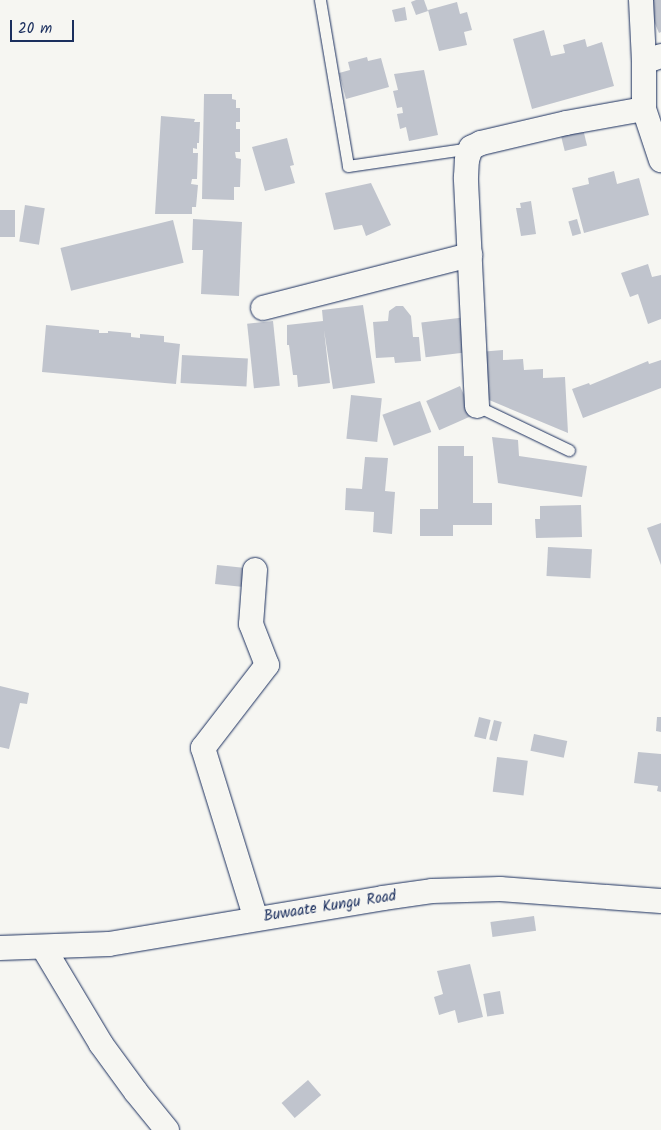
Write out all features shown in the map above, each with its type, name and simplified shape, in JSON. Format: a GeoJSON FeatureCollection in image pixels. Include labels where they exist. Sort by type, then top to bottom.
{"type":"FeatureCollection","features":[{"type":"Feature","properties":{"kind":"street"},"geometry":{"type":"LineString","coordinates":[[641,0],[652,59],[644,109],[661,160]]}},
{"type":"Feature","properties":{"kind":"street"},"geometry":{"type":"LineString","coordinates":[[477,406],[466,177],[467,160],[471,148],[480,143],[566,123],[644,109]]}},
{"type":"Feature","properties":{"kind":"street"},"geometry":{"type":"LineString","coordinates":[[263,308],[470,255]]}},
{"type":"Feature","properties":{"kind":"street"},"geometry":{"type":"LineString","coordinates":[[255,570],[251,624],[267,665],[203,748],[256,919]]}},
{"type":"Feature","properties":{"kind":"street","name":"Buwaate Kungu Road"},"geometry":{"type":"LineString","coordinates":[[0,948],[109,944],[432,891],[500,889],[661,901]]}},
{"type":"Feature","properties":{"kind":"street"},"geometry":{"type":"LineString","coordinates":[[43,947],[101,1044],[167,1130]]}},
{"type":"Feature","properties":{"kind":"lane"},"geometry":{"type":"LineString","coordinates":[[320,0],[348,166],[471,148]]}},
{"type":"Feature","properties":{"kind":"lane"},"geometry":{"type":"LineString","coordinates":[[477,406],[569,450]]}},
{"type":"Feature","properties":{"kind":"building"},"geometry":{"type":"Polygon","coordinates":[[[424,0],[428,11],[416,15],[411,2],[424,0]]]}},
{"type":"Feature","properties":{"kind":"building"},"geometry":{"type":"Polygon","coordinates":[[[645,0],[661,0],[661,32],[659,33],[645,0]]]}},
{"type":"Feature","properties":{"kind":"building"},"geometry":{"type":"Polygon","coordinates":[[[457,2],[460,14],[467,12],[472,30],[464,32],[467,45],[439,51],[428,10],[457,2]]]}},
{"type":"Feature","properties":{"kind":"building"},"geometry":{"type":"Polygon","coordinates":[[[405,7],[407,20],[395,22],[392,10],[405,7]]]}},
{"type":"Feature","properties":{"kind":"building"},"geometry":{"type":"Polygon","coordinates":[[[544,30],[551,56],[565,53],[563,45],[585,39],[587,47],[602,42],[614,86],[532,109],[513,39],[544,30]]]}},
{"type":"Feature","properties":{"kind":"building"},"geometry":{"type":"Polygon","coordinates":[[[367,57],[368,61],[381,58],[389,87],[346,99],[339,73],[350,70],[348,62],[367,57]]]}},
{"type":"Feature","properties":{"kind":"building"},"geometry":{"type":"Polygon","coordinates":[[[424,70],[438,135],[409,141],[406,127],[400,129],[397,114],[403,113],[402,107],[397,108],[393,91],[398,90],[394,74],[424,70]]]}},
{"type":"Feature","properties":{"kind":"building"},"geometry":{"type":"Polygon","coordinates":[[[204,94],[232,94],[232,99],[236,100],[236,108],[240,108],[240,122],[236,122],[236,129],[240,129],[240,152],[235,152],[236,158],[241,159],[240,187],[234,187],[234,200],[202,199],[204,94]]]}},
{"type":"Feature","properties":{"kind":"building"},"geometry":{"type":"Polygon","coordinates":[[[161,116],[195,119],[194,122],[200,122],[199,143],[197,143],[197,149],[193,148],[193,153],[198,153],[197,179],[192,179],[191,184],[198,185],[196,207],[192,207],[192,214],[155,214],[161,116]]]}},
{"type":"Feature","properties":{"kind":"building"},"geometry":{"type":"Polygon","coordinates":[[[582,125],[587,145],[565,151],[560,131],[582,125]]]}},
{"type":"Feature","properties":{"kind":"building"},"geometry":{"type":"Polygon","coordinates":[[[287,138],[294,165],[290,166],[295,183],[265,191],[252,147],[287,138]]]}},
{"type":"Feature","properties":{"kind":"building"},"geometry":{"type":"Polygon","coordinates":[[[614,171],[617,184],[639,178],[649,215],[584,233],[572,188],[589,184],[588,178],[614,171]]]}},
{"type":"Feature","properties":{"kind":"building"},"geometry":{"type":"Polygon","coordinates":[[[371,183],[391,225],[366,236],[362,225],[334,230],[325,193],[371,183]]]}},
{"type":"Feature","properties":{"kind":"building"},"geometry":{"type":"Polygon","coordinates":[[[531,201],[536,234],[521,236],[516,208],[521,208],[520,203],[531,201]]]}},
{"type":"Feature","properties":{"kind":"building"},"geometry":{"type":"Polygon","coordinates":[[[25,205],[45,208],[39,245],[19,242],[25,205]]]}},
{"type":"Feature","properties":{"kind":"building"},"geometry":{"type":"Polygon","coordinates":[[[0,210],[15,210],[15,237],[0,237],[0,210]]]}},
{"type":"Feature","properties":{"kind":"building"},"geometry":{"type":"Polygon","coordinates":[[[193,219],[242,222],[239,296],[201,294],[203,250],[192,250],[193,219]]]}},
{"type":"Feature","properties":{"kind":"building"},"geometry":{"type":"Polygon","coordinates":[[[577,219],[581,233],[572,236],[568,221],[577,219]]]}},
{"type":"Feature","properties":{"kind":"building"},"geometry":{"type":"Polygon","coordinates":[[[173,220],[184,263],[71,291],[60,248],[173,220]]]}},
{"type":"Feature","properties":{"kind":"building"},"geometry":{"type":"Polygon","coordinates":[[[648,264],[652,277],[661,275],[661,319],[648,324],[638,294],[630,297],[621,273],[648,264]]]}},
{"type":"Feature","properties":{"kind":"building"},"geometry":{"type":"Polygon","coordinates":[[[363,305],[375,383],[333,389],[324,330],[330,383],[298,387],[297,375],[293,375],[289,345],[287,345],[287,325],[323,321],[322,310],[363,305]]]}},
{"type":"Feature","properties":{"kind":"building"},"geometry":{"type":"Polygon","coordinates":[[[396,306],[403,306],[411,316],[413,337],[419,337],[421,361],[395,363],[394,357],[376,358],[373,322],[388,321],[389,311],[396,306]]]}},
{"type":"Feature","properties":{"kind":"building"},"geometry":{"type":"Polygon","coordinates":[[[467,317],[471,352],[426,357],[421,323],[467,317]]]}},
{"type":"Feature","properties":{"kind":"building"},"geometry":{"type":"Polygon","coordinates":[[[273,321],[280,386],[254,388],[247,324],[273,321]]]}},
{"type":"Feature","properties":{"kind":"building"},"geometry":{"type":"Polygon","coordinates":[[[46,325],[99,330],[99,333],[108,333],[108,331],[131,333],[131,337],[140,338],[140,334],[164,336],[164,342],[180,344],[176,384],[42,372],[46,325]]]}},
{"type":"Feature","properties":{"kind":"building"},"geometry":{"type":"Polygon","coordinates":[[[503,350],[503,360],[523,359],[524,370],[543,369],[543,378],[565,377],[568,433],[482,397],[479,352],[503,350]]]}},
{"type":"Feature","properties":{"kind":"building"},"geometry":{"type":"Polygon","coordinates":[[[182,355],[248,358],[246,386],[181,383],[182,355]]]}},
{"type":"Feature","properties":{"kind":"building"},"geometry":{"type":"Polygon","coordinates":[[[661,360],[661,388],[583,418],[572,389],[589,383],[590,385],[648,361],[649,364],[661,360]]]}},
{"type":"Feature","properties":{"kind":"building"},"geometry":{"type":"Polygon","coordinates":[[[460,386],[473,415],[439,430],[426,401],[460,386]]]}},
{"type":"Feature","properties":{"kind":"building"},"geometry":{"type":"Polygon","coordinates":[[[351,395],[382,398],[377,442],[346,439],[351,395]]]}},
{"type":"Feature","properties":{"kind":"building"},"geometry":{"type":"Polygon","coordinates":[[[420,401],[431,432],[394,446],[382,415],[420,401]]]}},
{"type":"Feature","properties":{"kind":"building"},"geometry":{"type":"Polygon","coordinates":[[[492,437],[518,440],[519,456],[587,466],[582,497],[498,483],[492,437]]]}},
{"type":"Feature","properties":{"kind":"building"},"geometry":{"type":"Polygon","coordinates":[[[438,446],[464,446],[464,456],[473,456],[473,503],[492,503],[492,525],[453,525],[453,536],[420,536],[420,509],[438,509],[438,446]]]}},
{"type":"Feature","properties":{"kind":"building"},"geometry":{"type":"Polygon","coordinates":[[[365,457],[388,458],[385,491],[395,492],[392,534],[373,532],[374,512],[345,510],[346,488],[362,489],[365,457]]]}},
{"type":"Feature","properties":{"kind":"building"},"geometry":{"type":"Polygon","coordinates":[[[581,505],[582,537],[536,538],[535,519],[540,519],[540,506],[581,505]]]}},
{"type":"Feature","properties":{"kind":"building"},"geometry":{"type":"Polygon","coordinates":[[[661,523],[661,565],[647,528],[661,523]]]}},
{"type":"Feature","properties":{"kind":"building"},"geometry":{"type":"Polygon","coordinates":[[[548,547],[592,549],[590,578],[546,576],[548,547]]]}},
{"type":"Feature","properties":{"kind":"building"},"geometry":{"type":"Polygon","coordinates":[[[217,565],[248,568],[246,587],[215,584],[217,565]]]}},
{"type":"Feature","properties":{"kind":"building"},"geometry":{"type":"Polygon","coordinates":[[[0,686],[29,693],[27,704],[20,703],[9,749],[0,747],[0,686]]]}},
{"type":"Feature","properties":{"kind":"building"},"geometry":{"type":"Polygon","coordinates":[[[479,717],[491,720],[486,739],[474,736],[479,717]]]}},
{"type":"Feature","properties":{"kind":"building"},"geometry":{"type":"Polygon","coordinates":[[[657,717],[661,717],[661,732],[656,731],[657,717]]]}},
{"type":"Feature","properties":{"kind":"building"},"geometry":{"type":"Polygon","coordinates":[[[494,720],[502,722],[497,741],[489,739],[494,720]]]}},
{"type":"Feature","properties":{"kind":"building"},"geometry":{"type":"Polygon","coordinates":[[[534,734],[567,741],[564,758],[530,751],[534,734]]]}},
{"type":"Feature","properties":{"kind":"building"},"geometry":{"type":"Polygon","coordinates":[[[638,752],[661,754],[661,792],[657,791],[658,786],[634,783],[638,752]]]}},
{"type":"Feature","properties":{"kind":"building"},"geometry":{"type":"Polygon","coordinates":[[[497,757],[528,761],[524,796],[493,792],[497,757]]]}},
{"type":"Feature","properties":{"kind":"building"},"geometry":{"type":"Polygon","coordinates":[[[534,916],[536,931],[493,937],[490,922],[534,916]]]}},
{"type":"Feature","properties":{"kind":"building"},"geometry":{"type":"Polygon","coordinates":[[[470,964],[483,1017],[458,1023],[455,1010],[439,1015],[434,997],[443,994],[437,971],[470,964]]]}},
{"type":"Feature","properties":{"kind":"building"},"geometry":{"type":"Polygon","coordinates":[[[500,991],[504,1014],[487,1017],[483,994],[500,991]]]}},
{"type":"Feature","properties":{"kind":"building"},"geometry":{"type":"Polygon","coordinates":[[[308,1080],[321,1095],[295,1118],[282,1103],[308,1080]]]}}]}
